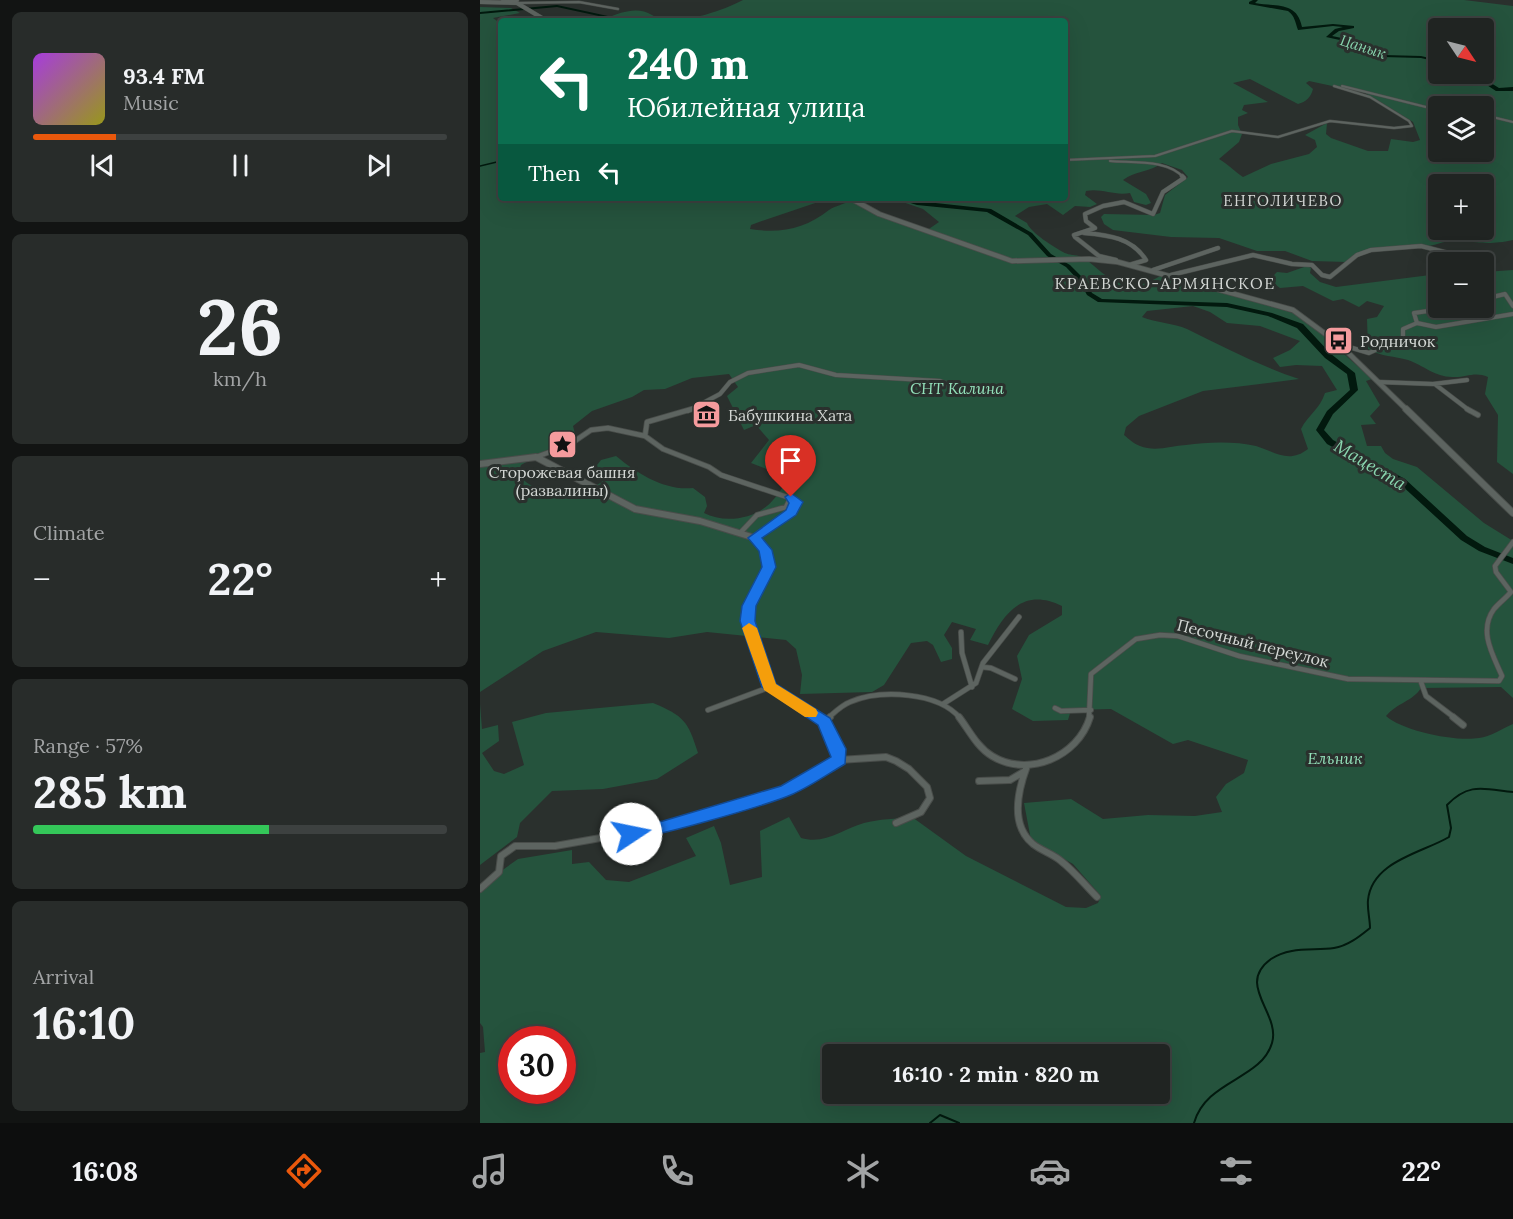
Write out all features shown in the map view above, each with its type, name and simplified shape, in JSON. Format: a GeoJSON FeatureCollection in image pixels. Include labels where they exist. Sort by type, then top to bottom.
{"type":"FeatureCollection","features":[{"type":"Feature","properties":{"kind":"street"},"geometry":{"type":"LineString","coordinates":[[480,2],[519,3],[529,0],[582,2],[618,9]]}},
{"type":"Feature","properties":{"kind":"street"},"geometry":{"type":"LineString","coordinates":[[519,3],[542,18]]}},
{"type":"Feature","properties":{"kind":"street"},"geometry":{"type":"LineString","coordinates":[[1068,160],[1155,156],[1236,130],[1278,137],[1329,121],[1394,129],[1412,126],[1409,121],[1394,114],[1370,97],[1334,86],[1354,87],[1428,108]]}},
{"type":"Feature","properties":{"kind":"street"},"geometry":{"type":"LineString","coordinates":[[1494,118],[1513,122]]}},
{"type":"Feature","properties":{"kind":"street"},"geometry":{"type":"LineString","coordinates":[[1099,159],[1157,165],[1180,171],[1184,178],[1163,192],[1155,213],[1147,213],[1130,203],[1102,206],[1084,216],[1086,221],[1095,228],[1078,232],[1074,235],[1075,237],[1094,253],[1286,307],[1305,316],[1380,382],[1513,513]]}},
{"type":"Feature","properties":{"kind":"street"},"geometry":{"type":"LineString","coordinates":[[855,201],[879,214],[1015,261],[1077,259],[1130,264],[1146,260],[1138,246],[1110,236],[1078,232]]}},
{"type":"Feature","properties":{"kind":"street"},"geometry":{"type":"LineString","coordinates":[[1171,275],[1253,255],[1292,264],[1312,265],[1328,277],[1365,251],[1408,246],[1446,252]]}},
{"type":"Feature","properties":{"kind":"street"},"geometry":{"type":"LineString","coordinates":[[1153,270],[1218,248]]}},
{"type":"Feature","properties":{"kind":"street"},"geometry":{"type":"LineString","coordinates":[[1494,296],[1507,295],[1513,306]]}},
{"type":"Feature","properties":{"kind":"street"},"geometry":{"type":"LineString","coordinates":[[1417,323],[1414,313],[1428,311]]}},
{"type":"Feature","properties":{"kind":"street"},"geometry":{"type":"LineString","coordinates":[[1338,344],[1371,353],[1384,346],[1387,341],[1403,343],[1403,330],[1417,323],[1436,327],[1513,314]]}},
{"type":"Feature","properties":{"kind":"street"},"geometry":{"type":"LineString","coordinates":[[644,434],[647,422],[691,410],[720,394],[730,382],[748,373],[799,364],[836,375],[940,381],[953,386],[957,392]]}},
{"type":"Feature","properties":{"kind":"street"},"geometry":{"type":"LineString","coordinates":[[1380,382],[1433,384],[1467,380]]}},
{"type":"Feature","properties":{"kind":"street"},"geometry":{"type":"LineString","coordinates":[[1433,384],[1445,388],[1472,413],[1478,415]]}},
{"type":"Feature","properties":{"kind":"street"},"geometry":{"type":"LineString","coordinates":[[480,464],[536,457],[564,448],[585,433],[600,428],[644,434],[663,449],[688,461],[709,467],[721,475],[791,497],[796,502],[791,512],[755,538]]}},
{"type":"Feature","properties":{"kind":"street"},"geometry":{"type":"LineString","coordinates":[[536,457],[635,509],[741,532],[755,538],[765,550],[769,567],[749,606],[747,621],[770,687],[824,722],[838,749],[839,760]]}},
{"type":"Feature","properties":{"kind":"street"},"geometry":{"type":"LineString","coordinates":[[741,532],[757,514],[786,507],[791,497]]}},
{"type":"Feature","properties":{"kind":"street","name":"Песочный переулок"},"geometry":{"type":"LineString","coordinates":[[979,781],[1010,780],[1026,768],[1039,766],[1067,750],[1088,724],[1091,710],[1091,674],[1120,650],[1143,636],[1178,636],[1239,656],[1348,680],[1499,681],[1502,676],[1486,640],[1487,622],[1495,608],[1511,592],[1496,572],[1495,566],[1513,542]]}},
{"type":"Feature","properties":{"kind":"street"},"geometry":{"type":"LineString","coordinates":[[943,704],[972,687],[982,667],[1019,617]]}},
{"type":"Feature","properties":{"kind":"street"},"geometry":{"type":"LineString","coordinates":[[961,632],[961,655],[968,666],[972,687]]}},
{"type":"Feature","properties":{"kind":"street"},"geometry":{"type":"LineString","coordinates":[[991,668],[998,663]]}},
{"type":"Feature","properties":{"kind":"street"},"geometry":{"type":"LineString","coordinates":[[982,667],[991,668],[1015,679]]}},
{"type":"Feature","properties":{"kind":"street"},"geometry":{"type":"LineString","coordinates":[[1421,682],[1426,696],[1462,725]]}},
{"type":"Feature","properties":{"kind":"street"},"geometry":{"type":"LineString","coordinates":[[708,710],[770,687]]}},
{"type":"Feature","properties":{"kind":"street"},"geometry":{"type":"LineString","coordinates":[[824,722],[854,700],[900,694],[943,704],[965,723],[984,751],[992,757],[1026,768],[1018,803],[1023,832],[1035,845],[1065,864],[1074,877],[1097,897]]}},
{"type":"Feature","properties":{"kind":"street"},"geometry":{"type":"LineString","coordinates":[[1055,708],[1091,710]]}},
{"type":"Feature","properties":{"kind":"street"},"geometry":{"type":"LineString","coordinates":[[480,889],[499,872],[501,856],[508,848],[525,845],[555,846],[663,827],[786,790],[839,760],[886,757],[909,769],[927,787],[930,798],[921,812],[896,823]]}},
{"type":"Feature","properties":{"kind":"green space"},"geometry":{"type":"Polygon","coordinates":[[[743,0],[1464,0],[1513,6],[1513,240],[1489,243],[1451,241],[1429,246],[1385,247],[1365,252],[1347,262],[1312,261],[1285,251],[1257,251],[1219,238],[1171,237],[1113,230],[1104,224],[1101,217],[1104,214],[1154,215],[1160,213],[1165,195],[1188,177],[1182,170],[1162,163],[1123,180],[1146,194],[1151,203],[1146,205],[1134,202],[1130,193],[1119,194],[1092,190],[1086,191],[1085,195],[1097,204],[1090,207],[1075,206],[1063,215],[1047,204],[1029,207],[1015,216],[1027,223],[1054,247],[1065,253],[1083,257],[1109,278],[1122,284],[1141,284],[1164,274],[1293,313],[1317,330],[1372,379],[1366,381],[1380,405],[1370,416],[1376,424],[1361,425],[1367,446],[1381,446],[1385,453],[1393,459],[1417,467],[1484,523],[1513,541],[1513,698],[1501,687],[1421,688],[1414,696],[1386,716],[1417,731],[1444,737],[1469,739],[1492,734],[1513,724],[1513,1123],[480,1123],[480,1053],[485,1052],[483,1027],[480,1023],[480,886],[518,859],[572,850],[572,864],[589,862],[606,880],[629,882],[696,856],[686,838],[714,826],[721,843],[730,885],[762,877],[760,831],[789,817],[801,838],[810,840],[826,838],[870,822],[912,817],[966,856],[1066,907],[1086,908],[1098,903],[1101,896],[1073,864],[1031,840],[1024,803],[1071,799],[1103,819],[1148,815],[1195,816],[1222,812],[1216,797],[1226,784],[1244,773],[1248,760],[1188,740],[1173,744],[1111,709],[1071,710],[1068,720],[1033,721],[1012,709],[1022,679],[1017,656],[1029,635],[1062,615],[1062,606],[1048,601],[1036,600],[1016,606],[1001,623],[988,645],[970,640],[976,629],[952,622],[944,635],[952,648],[952,659],[941,662],[933,645],[927,641],[911,643],[884,685],[872,692],[800,694],[802,675],[796,649],[786,640],[707,632],[669,638],[596,632],[543,651],[480,692],[480,7],[511,8],[520,13],[493,18],[498,22],[498,201],[821,201],[751,225],[750,229],[772,231],[801,226],[851,201],[926,231],[939,222],[923,209],[900,201],[1068,201],[1068,18],[690,18],[706,15],[743,0]],[[1250,79],[1233,83],[1268,102],[1244,105],[1242,110],[1248,113],[1238,117],[1238,125],[1242,134],[1239,142],[1219,159],[1243,177],[1271,164],[1309,154],[1317,147],[1315,140],[1305,135],[1327,123],[1326,134],[1331,138],[1368,151],[1388,151],[1391,139],[1413,142],[1420,140],[1413,122],[1365,93],[1309,81],[1306,83],[1313,89],[1311,94],[1298,104],[1250,79]],[[1193,306],[1147,311],[1142,317],[1187,329],[1256,362],[1299,379],[1203,391],[1139,416],[1126,427],[1124,435],[1138,445],[1151,449],[1221,442],[1256,446],[1276,454],[1295,456],[1308,449],[1301,429],[1325,393],[1337,390],[1322,366],[1280,367],[1273,358],[1290,350],[1300,341],[1260,326],[1227,323],[1210,312],[1193,306]],[[729,374],[692,378],[665,389],[644,390],[632,397],[592,411],[573,426],[575,434],[521,465],[518,473],[534,487],[545,491],[581,490],[602,482],[597,465],[601,460],[616,456],[652,480],[672,487],[693,488],[705,497],[707,506],[704,513],[731,519],[758,512],[775,497],[790,478],[751,463],[769,440],[756,425],[744,430],[727,396],[738,387],[729,374]]]}},
{"type":"Feature","properties":{"kind":"green space"},"geometry":{"type":"Polygon","coordinates":[[[635,10],[647,12],[657,18],[607,18],[635,10]]]}},
{"type":"Feature","properties":{"kind":"green space"},"geometry":{"type":"Polygon","coordinates":[[[1307,266],[1311,268],[1310,273],[1320,282],[1336,287],[1428,275],[1428,318],[1494,318],[1494,271],[1513,270],[1513,474],[1497,462],[1498,415],[1485,394],[1488,377],[1446,376],[1408,360],[1373,352],[1368,349],[1367,319],[1377,317],[1384,306],[1367,301],[1359,307],[1343,299],[1333,301],[1303,286],[1280,288],[1269,280],[1277,272],[1287,273],[1307,266]]]}},
{"type":"Feature","properties":{"kind":"green space"},"geometry":{"type":"Polygon","coordinates":[[[653,703],[672,712],[683,721],[688,727],[698,753],[657,779],[603,789],[552,791],[520,823],[517,837],[480,865],[480,704],[482,729],[498,725],[499,741],[482,753],[494,771],[504,774],[524,765],[512,722],[546,713],[653,703]]]}},
{"type":"Feature","properties":{"kind":"waterway","name":"Цанык"},"geometry":{"type":"LineString","coordinates":[[1256,0],[1251,3],[1290,10],[1295,14],[1300,29],[1333,25],[1352,27],[1337,30],[1328,37],[1359,43],[1383,56],[1428,59]]}},
{"type":"Feature","properties":{"kind":"waterway","name":"Мацеста"},"geometry":{"type":"LineString","coordinates":[[480,13],[557,6],[615,18]]}},
{"type":"Feature","properties":{"kind":"waterway","name":"Цанык"},"geometry":{"type":"LineString","coordinates":[[1489,84],[1498,90],[1513,89]]}},
{"type":"Feature","properties":{"kind":"waterway"},"geometry":{"type":"LineString","coordinates":[[480,166],[498,162]]}},
{"type":"Feature","properties":{"kind":"waterway","name":"Мацеста"},"geometry":{"type":"LineString","coordinates":[[909,201],[989,210],[1030,234],[1049,255],[1068,266],[1083,281],[1089,294],[1100,301],[1227,305],[1270,314],[1300,326],[1328,356],[1351,373],[1354,390],[1330,413],[1320,430],[1330,442],[1402,481],[1464,538],[1482,549],[1513,561]]}},
{"type":"Feature","properties":{"kind":"waterway"},"geometry":{"type":"LineString","coordinates":[[1194,1123],[1200,1109],[1210,1098],[1257,1065],[1266,1055],[1272,1043],[1271,1021],[1258,989],[1257,979],[1261,969],[1271,959],[1286,952],[1334,948],[1358,937],[1370,928],[1368,900],[1379,876],[1400,860],[1449,837],[1451,828],[1447,805],[1470,790],[1513,792]]}},
{"type":"Feature","properties":{"kind":"waterway"},"geometry":{"type":"LineString","coordinates":[[930,1123],[940,1115],[959,1123]]}},
{"type":"Feature","properties":{"kind":"slow traffic"},"geometry":{"type":"LineString","coordinates":[[749,628],[762,671],[770,687],[810,713]]}},
{"type":"Feature","properties":{"kind":"place","name":"Родничок"},"geometry":{"type":"Point","coordinates":[1339,341]}},
{"type":"Feature","properties":{"kind":"place","name":"Бабушкина Хата"},"geometry":{"type":"Point","coordinates":[707,415]}},
{"type":"Feature","properties":{"kind":"place","name":"Сторожевая башня (развалины)"},"geometry":{"type":"Point","coordinates":[562,444]}},
{"type":"Feature","properties":{"kind":"district","name":"ЕНГОЛИЧЕВО"},"geometry":{"type":"Point","coordinates":[1283,201]}},
{"type":"Feature","properties":{"kind":"district","name":"КРАЕВСКО-АРМЯНСКОЕ"},"geometry":{"type":"Point","coordinates":[1165,283]}},
{"type":"Feature","properties":{"kind":"route"},"geometry":{"type":"LineString","coordinates":[[631,834],[746,804],[786,790],[822,772],[839,760],[838,749],[824,722],[770,687],[762,671],[747,621],[749,606],[769,567],[769,559],[765,550],[755,538],[791,512],[796,502],[791,497]]}},
{"type":"Feature","properties":{"kind":"park label","name":"СНТ Калина"},"geometry":{"type":"Point","coordinates":[957,388]}},
{"type":"Feature","properties":{"kind":"park label","name":"Ельник"},"geometry":{"type":"Point","coordinates":[1335,758]}}]}
